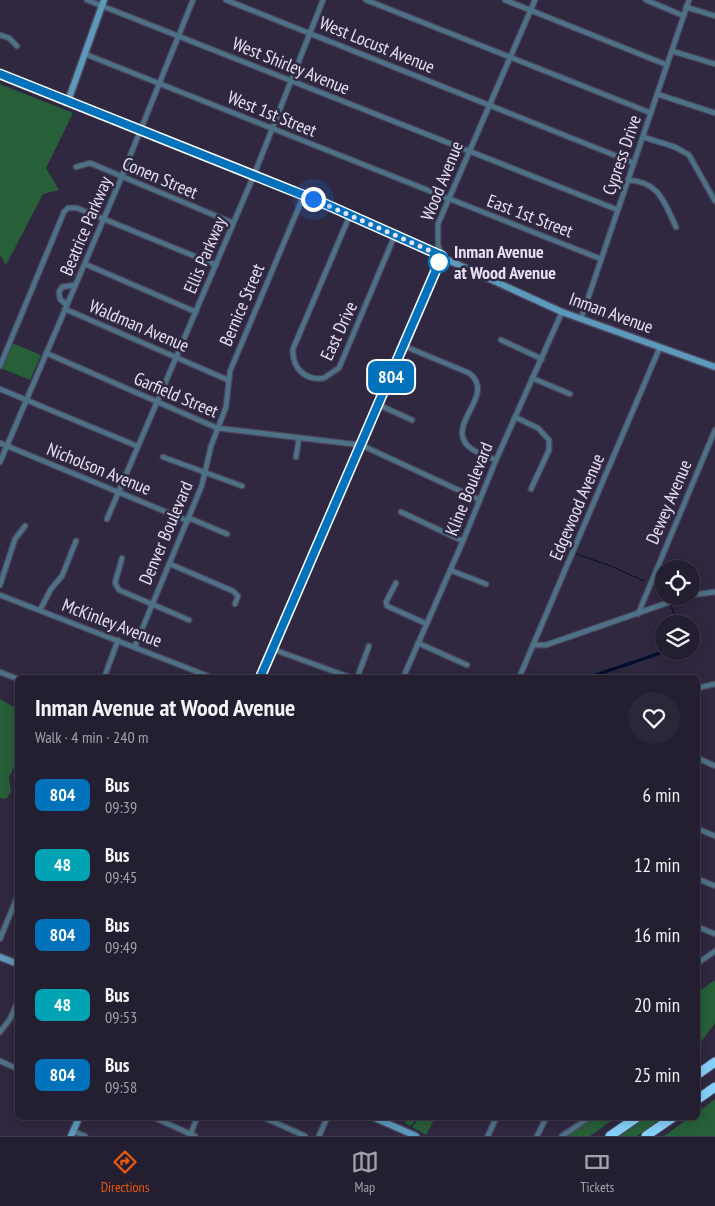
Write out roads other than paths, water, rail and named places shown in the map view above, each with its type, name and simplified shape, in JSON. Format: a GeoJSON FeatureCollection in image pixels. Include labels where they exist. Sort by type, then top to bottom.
{"type":"FeatureCollection","features":[{"type":"Feature","properties":{"kind":"highway"},"geometry":{"type":"LineString","coordinates":[[700,1073],[715,1062]]}},
{"type":"Feature","properties":{"kind":"highway"},"geometry":{"type":"LineString","coordinates":[[700,1097],[715,1086]]}},
{"type":"Feature","properties":{"kind":"highway"},"geometry":{"type":"LineString","coordinates":[[610,1136],[633,1120]]}},
{"type":"Feature","properties":{"kind":"highway"},"geometry":{"type":"LineString","coordinates":[[646,1136],[669,1120]]}},
{"type":"Feature","properties":{"kind":"main road"},"geometry":{"type":"LineString","coordinates":[[68,101],[103,3]]}},
{"type":"Feature","properties":{"kind":"main road","name":"Inman Avenue"},"geometry":{"type":"LineString","coordinates":[[0,74],[350,215],[562,312],[715,367]]}},
{"type":"Feature","properties":{"kind":"main road"},"geometry":{"type":"LineString","coordinates":[[261,675],[442,256]]}},
{"type":"Feature","properties":{"kind":"main road"},"geometry":{"type":"LineString","coordinates":[[0,957],[15,963]]}},
{"type":"Feature","properties":{"kind":"main road"},"geometry":{"type":"LineString","coordinates":[[72,1133],[78,1120]]}},
{"type":"Feature","properties":{"kind":"main road"},"geometry":{"type":"LineString","coordinates":[[380,1120],[416,1136]]}},
{"type":"Feature","properties":{"kind":"street","name":"West Shirley Avenue"},"geometry":{"type":"LineString","coordinates":[[87,0],[103,3],[179,36],[618,210]]}},
{"type":"Feature","properties":{"kind":"street","name":"Beatrice Parkway"},"geometry":{"type":"LineString","coordinates":[[0,462],[122,176],[193,0]]}},
{"type":"Feature","properties":{"kind":"street","name":"West Locust Avenue"},"geometry":{"type":"LineString","coordinates":[[226,0],[491,104],[634,163]]}},
{"type":"Feature","properties":{"kind":"street","name":"Ellis Parkway"},"geometry":{"type":"LineString","coordinates":[[107,519],[254,175],[323,0]]}},
{"type":"Feature","properties":{"kind":"street"},"geometry":{"type":"LineString","coordinates":[[366,0],[651,113]]}},
{"type":"Feature","properties":{"kind":"street"},"geometry":{"type":"LineString","coordinates":[[505,0],[667,65]]}},
{"type":"Feature","properties":{"kind":"street","name":"Wood Avenue"},"geometry":{"type":"LineString","coordinates":[[442,256],[438,245],[438,224],[535,0]]}},
{"type":"Feature","properties":{"kind":"street"},"geometry":{"type":"LineString","coordinates":[[646,0],[684,16]]}},
{"type":"Feature","properties":{"kind":"street","name":"Cypress Drive"},"geometry":{"type":"LineString","coordinates":[[581,319],[689,0]]}},
{"type":"Feature","properties":{"kind":"street"},"geometry":{"type":"LineString","coordinates":[[686,7],[715,16]]}},
{"type":"Feature","properties":{"kind":"street"},"geometry":{"type":"LineString","coordinates":[[0,35],[9,38],[17,46]]}},
{"type":"Feature","properties":{"kind":"street"},"geometry":{"type":"LineString","coordinates":[[672,51],[715,64]]}},
{"type":"Feature","properties":{"kind":"street","name":"West 1st Street"},"geometry":{"type":"LineString","coordinates":[[85,54],[449,199]]}},
{"type":"Feature","properties":{"kind":"street"},"geometry":{"type":"LineString","coordinates":[[657,94],[715,113]]}},
{"type":"Feature","properties":{"kind":"street"},"geometry":{"type":"LineString","coordinates":[[643,136],[675,147],[689,155],[715,201]]}},
{"type":"Feature","properties":{"kind":"street","name":"Conen Street"},"geometry":{"type":"LineString","coordinates":[[76,167],[90,163],[233,223]]}},
{"type":"Feature","properties":{"kind":"street"},"geometry":{"type":"LineString","coordinates":[[628,180],[643,183],[657,190],[676,227]]}},
{"type":"Feature","properties":{"kind":"street","name":"Bernice Street"},"geometry":{"type":"LineString","coordinates":[[217,428],[226,407],[228,380],[257,304],[304,196]]}},
{"type":"Feature","properties":{"kind":"street","name":"East 1st Street"},"geometry":{"type":"LineString","coordinates":[[449,199],[602,259]]}},
{"type":"Feature","properties":{"kind":"street"},"geometry":{"type":"LineString","coordinates":[[0,366],[68,208],[74,207],[216,265]]}},
{"type":"Feature","properties":{"kind":"street","name":"East Drive"},"geometry":{"type":"LineString","coordinates":[[350,215],[295,341],[293,357],[296,367],[302,373],[319,379],[327,378],[338,370],[396,235]]}},
{"type":"Feature","properties":{"kind":"street"},"geometry":{"type":"LineString","coordinates":[[85,264],[196,312]]}},
{"type":"Feature","properties":{"kind":"street"},"geometry":{"type":"LineString","coordinates":[[66,307],[60,299],[60,288],[76,285]]}},
{"type":"Feature","properties":{"kind":"street","name":"Waldman Avenue"},"geometry":{"type":"LineString","coordinates":[[66,307],[228,380]]}},
{"type":"Feature","properties":{"kind":"street","name":"Kline Boulevard"},"geometry":{"type":"LineString","coordinates":[[404,675],[515,416],[562,312]]}},
{"type":"Feature","properties":{"kind":"street"},"geometry":{"type":"LineString","coordinates":[[501,340],[542,359]]}},
{"type":"Feature","properties":{"kind":"street"},"geometry":{"type":"LineString","coordinates":[[404,346],[469,373],[475,378],[478,394],[463,427],[463,438],[470,448],[496,460]]}},
{"type":"Feature","properties":{"kind":"street","name":"Edgewood Avenue"},"geometry":{"type":"LineString","coordinates":[[520,675],[660,347]]}},
{"type":"Feature","properties":{"kind":"street","name":"Garfield Street"},"geometry":{"type":"LineString","coordinates":[[46,354],[217,428],[361,445],[480,500]]}},
{"type":"Feature","properties":{"kind":"street"},"geometry":{"type":"LineString","coordinates":[[532,378],[570,394]]}},
{"type":"Feature","properties":{"kind":"street"},"geometry":{"type":"LineString","coordinates":[[0,389],[137,446]]}},
{"type":"Feature","properties":{"kind":"street"},"geometry":{"type":"LineString","coordinates":[[379,405],[412,420]]}},
{"type":"Feature","properties":{"kind":"street"},"geometry":{"type":"LineString","coordinates":[[515,416],[544,432],[549,440],[549,450],[531,489]]}},
{"type":"Feature","properties":{"kind":"street","name":"Denver Boulevard"},"geometry":{"type":"LineString","coordinates":[[134,646],[202,485],[217,428]]}},
{"type":"Feature","properties":{"kind":"street","name":"Dewey Avenue"},"geometry":{"type":"LineString","coordinates":[[638,614],[715,430]]}},
{"type":"Feature","properties":{"kind":"street"},"geometry":{"type":"LineString","coordinates":[[296,456],[299,438]]}},
{"type":"Feature","properties":{"kind":"street","name":"Nicholson Avenue"},"geometry":{"type":"LineString","coordinates":[[0,443],[118,492],[227,534]]}},
{"type":"Feature","properties":{"kind":"street"},"geometry":{"type":"LineString","coordinates":[[164,457],[242,486]]}},
{"type":"Feature","properties":{"kind":"street"},"geometry":{"type":"LineString","coordinates":[[401,512],[463,540]]}},
{"type":"Feature","properties":{"kind":"street"},"geometry":{"type":"LineString","coordinates":[[0,585],[16,539],[25,526]]}},
{"type":"Feature","properties":{"kind":"street"},"geometry":{"type":"LineString","coordinates":[[40,610],[51,589],[62,576],[76,541]]}},
{"type":"Feature","properties":{"kind":"street"},"geometry":{"type":"LineString","coordinates":[[122,558],[115,579],[116,587],[189,620]]}},
{"type":"Feature","properties":{"kind":"street"},"geometry":{"type":"LineString","coordinates":[[170,564],[233,591],[238,596],[235,604]]}},
{"type":"Feature","properties":{"kind":"street"},"geometry":{"type":"LineString","coordinates":[[450,570],[486,584]]}},
{"type":"Feature","properties":{"kind":"street"},"geometry":{"type":"LineString","coordinates":[[396,583],[389,596],[387,606],[427,624]]}},
{"type":"Feature","properties":{"kind":"street"},"geometry":{"type":"LineString","coordinates":[[700,594],[715,592]]}},
{"type":"Feature","properties":{"kind":"street","name":"McKinley Avenue"},"geometry":{"type":"LineString","coordinates":[[0,595],[206,675]]}},
{"type":"Feature","properties":{"kind":"street"},"geometry":{"type":"LineString","coordinates":[[533,645],[546,645],[662,605]]}},
{"type":"Feature","properties":{"kind":"street"},"geometry":{"type":"LineString","coordinates":[[105,675],[118,640]]}},
{"type":"Feature","properties":{"kind":"street"},"geometry":{"type":"LineString","coordinates":[[418,643],[467,664]]}},
{"type":"Feature","properties":{"kind":"street"},"geometry":{"type":"LineString","coordinates":[[358,675],[369,646]]}},
{"type":"Feature","properties":{"kind":"street"},"geometry":{"type":"LineString","coordinates":[[272,649],[344,675]]}},
{"type":"Feature","properties":{"kind":"street"},"geometry":{"type":"LineString","coordinates":[[0,672],[15,677]]}},
{"type":"Feature","properties":{"kind":"street"},"geometry":{"type":"LineString","coordinates":[[700,688],[715,684]]}},
{"type":"Feature","properties":{"kind":"street"},"geometry":{"type":"LineString","coordinates":[[700,759],[715,766]]}},
{"type":"Feature","properties":{"kind":"street"},"geometry":{"type":"LineString","coordinates":[[700,830],[715,836]]}},
{"type":"Feature","properties":{"kind":"street"},"geometry":{"type":"LineString","coordinates":[[700,880],[715,886]]}},
{"type":"Feature","properties":{"kind":"street"},"geometry":{"type":"LineString","coordinates":[[0,939],[15,902]]}},
{"type":"Feature","properties":{"kind":"street"},"geometry":{"type":"LineString","coordinates":[[700,928],[715,934]]}},
{"type":"Feature","properties":{"kind":"street"},"geometry":{"type":"LineString","coordinates":[[700,962],[715,951]]}},
{"type":"Feature","properties":{"kind":"street"},"geometry":{"type":"LineString","coordinates":[[0,1032],[10,1019],[15,1008]]}},
{"type":"Feature","properties":{"kind":"street"},"geometry":{"type":"LineString","coordinates":[[0,1061],[15,1068]]}},
{"type":"Feature","properties":{"kind":"street"},"geometry":{"type":"LineString","coordinates":[[159,1120],[191,1135],[196,1120]]}},
{"type":"Feature","properties":{"kind":"street"},"geometry":{"type":"LineString","coordinates":[[269,1120],[305,1136]]}},
{"type":"Feature","properties":{"kind":"street"},"geometry":{"type":"LineString","coordinates":[[319,1136],[326,1120]]}},
{"type":"Feature","properties":{"kind":"street"},"geometry":{"type":"LineString","coordinates":[[488,1136],[495,1120]]}},
{"type":"Feature","properties":{"kind":"street"},"geometry":{"type":"LineString","coordinates":[[537,1136],[545,1120]]}},
{"type":"Feature","properties":{"kind":"street"},"geometry":{"type":"LineString","coordinates":[[562,1136],[586,1120]]}},
{"type":"Feature","properties":{"kind":"street"},"geometry":{"type":"LineString","coordinates":[[72,1133],[85,1136]]}},
{"type":"Feature","properties":{"kind":"water"},"geometry":{"type":"Polygon","coordinates":[[[655,653],[655,656],[601,675],[591,675],[655,653]]]}},
{"type":"Feature","properties":{"kind":"waterway"},"geometry":{"type":"LineString","coordinates":[[573,553],[611,566],[644,581]]}},
{"type":"Feature","properties":{"kind":"waterway"},"geometry":{"type":"LineString","coordinates":[[670,605],[674,615]]}},
{"type":"Feature","properties":{"kind":"waterway"},"geometry":{"type":"LineString","coordinates":[[411,1127],[416,1120]]}},
{"type":"Feature","properties":{"kind":"place","name":"Inman Avenue at Wood Avenue"},"geometry":{"type":"Point","coordinates":[439,262]}}]}
